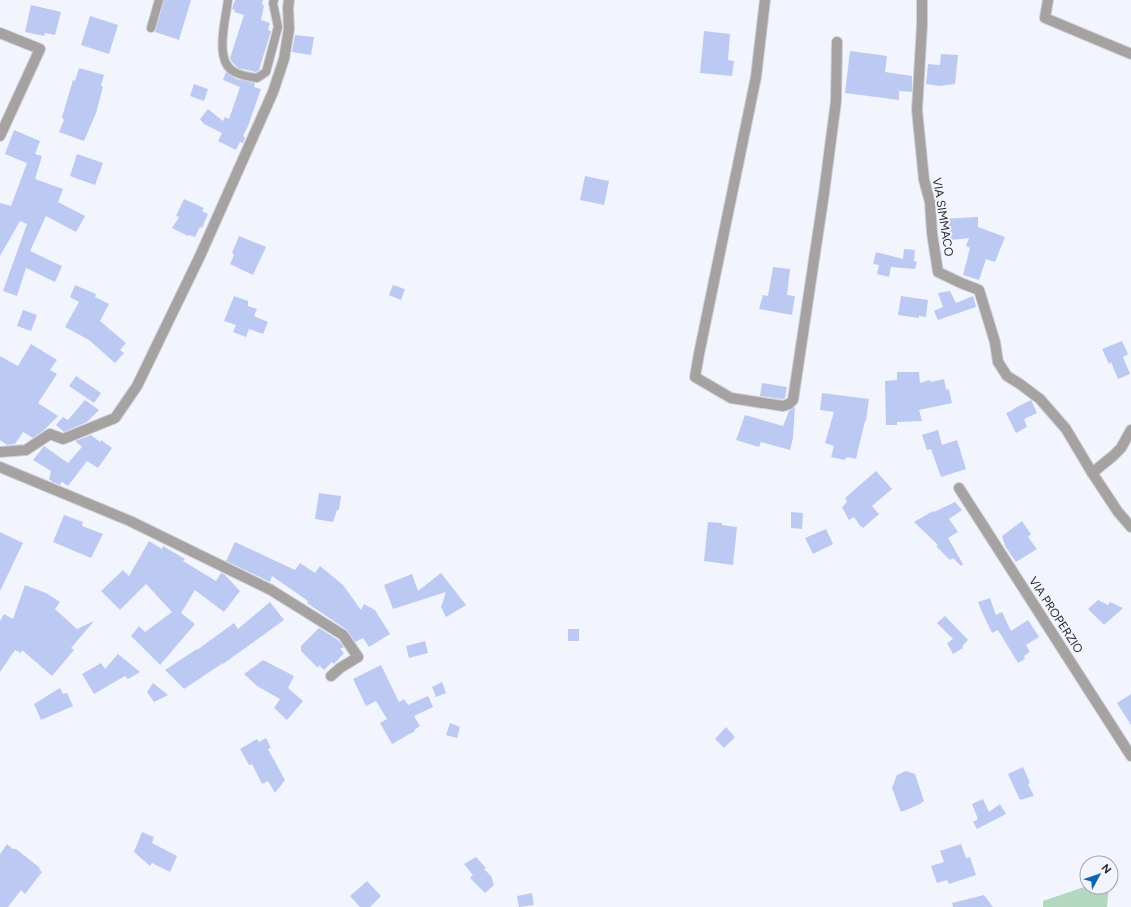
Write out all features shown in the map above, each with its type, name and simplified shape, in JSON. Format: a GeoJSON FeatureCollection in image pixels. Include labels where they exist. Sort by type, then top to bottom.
{"type":"FeatureCollection","features":[{"type":"Feature","properties":{"kind":"street"},"geometry":{"type":"LineString","coordinates":[[0,452],[26,450],[50,434],[63,439],[116,418],[138,386],[200,256],[273,92],[284,60],[289,29],[289,0]]}},
{"type":"Feature","properties":{"kind":"street"},"geometry":{"type":"LineString","coordinates":[[765,0],[756,76],[700,346],[695,377],[731,398],[783,406],[793,400],[824,193],[836,101],[837,42]]}},
{"type":"Feature","properties":{"kind":"street","name":"VIA SIMMACO"},"geometry":{"type":"LineString","coordinates":[[922,0],[917,110],[924,180],[930,202],[932,233],[938,272],[979,290],[995,342],[998,362],[1008,376],[1040,399],[1066,429],[1118,512],[1131,527]]}},
{"type":"Feature","properties":{"kind":"street"},"geometry":{"type":"LineString","coordinates":[[1048,0],[1045,18],[1131,54]]}},
{"type":"Feature","properties":{"kind":"street"},"geometry":{"type":"LineString","coordinates":[[0,33],[40,49],[0,136]]}},
{"type":"Feature","properties":{"kind":"street"},"geometry":{"type":"LineString","coordinates":[[1092,472],[1121,448],[1131,430]]}},
{"type":"Feature","properties":{"kind":"street"},"geometry":{"type":"LineString","coordinates":[[0,467],[130,521],[271,590],[343,634],[358,657],[340,668],[331,676]]}},
{"type":"Feature","properties":{"kind":"street","name":"VIA PROPERZIO"},"geometry":{"type":"LineString","coordinates":[[959,488],[1131,756]]}},
{"type":"Feature","properties":{"kind":"lane"},"geometry":{"type":"LineString","coordinates":[[151,28],[159,0]]}},
{"type":"Feature","properties":{"kind":"lane"},"geometry":{"type":"LineString","coordinates":[[228,0],[221,47],[225,63],[233,72],[257,78],[266,72],[278,27],[273,3],[274,0]]}},
{"type":"Feature","properties":{"kind":"green space"},"geometry":{"type":"Polygon","coordinates":[[[1079,889],[1079,895],[1108,895],[1107,907],[1043,907],[1043,901],[1079,889]]]}},
{"type":"Feature","properties":{"kind":"building"},"geometry":{"type":"Polygon","coordinates":[[[164,0],[191,0],[179,40],[155,32],[164,0]]]}},
{"type":"Feature","properties":{"kind":"building"},"geometry":{"type":"Polygon","coordinates":[[[235,0],[263,0],[262,4],[264,6],[261,20],[270,23],[268,30],[271,31],[259,70],[256,72],[238,68],[230,58],[244,15],[234,12],[235,10],[232,9],[235,0]]]}},
{"type":"Feature","properties":{"kind":"building"},"geometry":{"type":"Polygon","coordinates":[[[31,5],[61,12],[55,35],[45,33],[44,36],[25,32],[31,5]]]}},
{"type":"Feature","properties":{"kind":"building"},"geometry":{"type":"Polygon","coordinates":[[[90,16],[118,25],[109,54],[81,45],[90,16]]]}},
{"type":"Feature","properties":{"kind":"building"},"geometry":{"type":"Polygon","coordinates":[[[704,31],[730,34],[728,60],[734,61],[732,76],[700,73],[704,31]]]}},
{"type":"Feature","properties":{"kind":"building"},"geometry":{"type":"Polygon","coordinates":[[[295,35],[314,37],[311,55],[292,52],[295,35]]]}},
{"type":"Feature","properties":{"kind":"building"},"geometry":{"type":"Polygon","coordinates":[[[850,51],[887,56],[885,72],[912,76],[912,92],[899,91],[899,100],[845,93],[850,51]]]}},
{"type":"Feature","properties":{"kind":"building"},"geometry":{"type":"Polygon","coordinates":[[[941,54],[958,55],[955,84],[939,86],[926,84],[928,64],[940,65],[941,54]]]}},
{"type":"Feature","properties":{"kind":"building"},"geometry":{"type":"Polygon","coordinates":[[[79,68],[104,75],[101,86],[103,87],[96,113],[84,141],[59,132],[64,120],[62,117],[73,80],[75,81],[79,68]]]}},
{"type":"Feature","properties":{"kind":"building"},"geometry":{"type":"Polygon","coordinates":[[[226,72],[236,79],[255,83],[254,87],[261,89],[243,136],[245,138],[243,143],[240,142],[236,150],[218,141],[222,133],[204,124],[200,119],[208,109],[223,121],[225,117],[229,119],[240,87],[223,80],[226,72]]]}},
{"type":"Feature","properties":{"kind":"building"},"geometry":{"type":"Polygon","coordinates":[[[194,84],[208,89],[204,101],[190,96],[194,84]]]}},
{"type":"Feature","properties":{"kind":"building"},"geometry":{"type":"Polygon","coordinates":[[[14,130],[40,141],[35,154],[42,156],[35,179],[63,189],[58,202],[85,216],[76,232],[46,216],[30,251],[62,266],[55,282],[26,268],[17,296],[3,291],[27,224],[20,221],[0,256],[0,203],[11,206],[27,163],[5,154],[14,130]]]}},
{"type":"Feature","properties":{"kind":"building"},"geometry":{"type":"Polygon","coordinates":[[[77,154],[103,163],[95,185],[70,176],[77,154]]]}},
{"type":"Feature","properties":{"kind":"building"},"geometry":{"type":"Polygon","coordinates":[[[585,176],[609,181],[604,205],[580,200],[585,176]]]}},
{"type":"Feature","properties":{"kind":"building"},"geometry":{"type":"Polygon","coordinates":[[[184,199],[204,208],[202,211],[208,214],[202,228],[200,227],[195,237],[188,236],[172,228],[179,217],[176,216],[184,199]]]}},
{"type":"Feature","properties":{"kind":"building"},"geometry":{"type":"Polygon","coordinates":[[[978,217],[978,227],[1005,237],[995,262],[986,259],[979,280],[963,275],[970,248],[966,246],[969,238],[943,241],[940,219],[978,217]]]}},
{"type":"Feature","properties":{"kind":"building"},"geometry":{"type":"Polygon","coordinates":[[[239,236],[266,247],[253,275],[230,264],[234,255],[232,253],[239,236]]]}},
{"type":"Feature","properties":{"kind":"building"},"geometry":{"type":"Polygon","coordinates":[[[904,249],[915,250],[914,261],[917,262],[915,269],[891,267],[889,277],[877,274],[879,265],[873,264],[876,252],[903,259],[904,249]]]}},
{"type":"Feature","properties":{"kind":"building"},"geometry":{"type":"Polygon","coordinates":[[[773,267],[790,269],[787,295],[795,296],[792,315],[759,309],[763,295],[768,296],[773,267]]]}},
{"type":"Feature","properties":{"kind":"building"},"geometry":{"type":"Polygon","coordinates":[[[75,285],[96,294],[95,297],[109,304],[100,321],[126,343],[120,350],[124,353],[115,363],[89,340],[65,327],[79,302],[70,297],[75,285]]]}},
{"type":"Feature","properties":{"kind":"building"},"geometry":{"type":"Polygon","coordinates":[[[393,285],[405,289],[401,300],[389,295],[393,285]]]}},
{"type":"Feature","properties":{"kind":"building"},"geometry":{"type":"Polygon","coordinates":[[[950,291],[956,303],[973,296],[976,307],[938,320],[934,311],[943,307],[938,293],[950,291]]]}},
{"type":"Feature","properties":{"kind":"building"},"geometry":{"type":"Polygon","coordinates":[[[234,296],[248,301],[248,306],[257,309],[254,316],[268,322],[263,334],[249,329],[246,337],[233,332],[236,325],[224,321],[234,296]]]}},
{"type":"Feature","properties":{"kind":"building"},"geometry":{"type":"Polygon","coordinates":[[[901,296],[928,300],[926,317],[919,316],[919,318],[898,315],[901,296]]]}},
{"type":"Feature","properties":{"kind":"building"},"geometry":{"type":"Polygon","coordinates":[[[23,310],[37,315],[31,331],[17,326],[23,310]]]}},
{"type":"Feature","properties":{"kind":"building"},"geometry":{"type":"Polygon","coordinates":[[[1122,341],[1128,354],[1123,357],[1130,374],[1118,379],[1111,362],[1109,364],[1102,349],[1122,341]]]}},
{"type":"Feature","properties":{"kind":"building"},"geometry":{"type":"Polygon","coordinates":[[[31,344],[57,360],[50,370],[57,374],[38,403],[58,416],[43,431],[33,438],[23,432],[15,444],[7,445],[0,440],[0,356],[18,366],[31,344]]]}},
{"type":"Feature","properties":{"kind":"building"},"geometry":{"type":"Polygon","coordinates":[[[897,372],[919,372],[920,383],[930,380],[931,382],[944,379],[946,389],[949,390],[952,403],[919,410],[922,421],[897,422],[897,425],[886,425],[885,381],[897,380],[897,372]]]}},
{"type":"Feature","properties":{"kind":"building"},"geometry":{"type":"Polygon","coordinates":[[[76,376],[101,393],[94,403],[69,386],[76,376]]]}},
{"type":"Feature","properties":{"kind":"building"},"geometry":{"type":"Polygon","coordinates":[[[762,383],[787,387],[785,398],[782,399],[760,396],[762,383]]]}},
{"type":"Feature","properties":{"kind":"building"},"geometry":{"type":"Polygon","coordinates":[[[822,393],[869,399],[866,421],[856,459],[848,457],[844,460],[831,457],[834,446],[825,443],[834,412],[820,410],[822,393]]]}},
{"type":"Feature","properties":{"kind":"building"},"geometry":{"type":"Polygon","coordinates":[[[85,400],[99,410],[87,422],[64,432],[56,425],[63,417],[68,420],[85,400]]]}},
{"type":"Feature","properties":{"kind":"building"},"geometry":{"type":"Polygon","coordinates":[[[1031,400],[1037,413],[1024,419],[1027,427],[1016,433],[1006,413],[1031,400]]]}},
{"type":"Feature","properties":{"kind":"building"},"geometry":{"type":"Polygon","coordinates":[[[795,407],[793,438],[790,450],[761,442],[759,447],[736,440],[745,415],[783,426],[789,411],[795,407]]]}},
{"type":"Feature","properties":{"kind":"building"},"geometry":{"type":"Polygon","coordinates":[[[938,430],[942,445],[957,440],[966,469],[941,477],[931,449],[927,450],[922,435],[938,430]]]}},
{"type":"Feature","properties":{"kind":"building"},"geometry":{"type":"Polygon","coordinates":[[[91,435],[100,442],[101,440],[112,448],[98,468],[87,461],[68,486],[62,482],[60,485],[53,482],[49,479],[51,471],[33,460],[44,446],[68,463],[82,447],[75,441],[91,435]]]}},
{"type":"Feature","properties":{"kind":"building"},"geometry":{"type":"Polygon","coordinates":[[[876,471],[892,489],[872,506],[879,514],[863,528],[854,517],[849,520],[842,507],[847,502],[845,498],[876,471]]]}},
{"type":"Feature","properties":{"kind":"building"},"geometry":{"type":"Polygon","coordinates":[[[319,493],[341,496],[339,510],[337,510],[333,522],[315,519],[319,493]]]}},
{"type":"Feature","properties":{"kind":"building"},"geometry":{"type":"Polygon","coordinates":[[[955,502],[962,510],[949,519],[958,532],[948,538],[963,564],[961,566],[953,558],[950,560],[936,546],[938,545],[914,522],[933,511],[934,512],[955,502]]]}},
{"type":"Feature","properties":{"kind":"building"},"geometry":{"type":"Polygon","coordinates":[[[791,512],[803,513],[802,529],[791,528],[791,512]]]}},
{"type":"Feature","properties":{"kind":"building"},"geometry":{"type":"Polygon","coordinates":[[[64,515],[83,522],[82,526],[103,534],[91,558],[53,542],[64,515]]]}},
{"type":"Feature","properties":{"kind":"building"},"geometry":{"type":"Polygon","coordinates":[[[1022,521],[1031,534],[1028,537],[1037,549],[1016,562],[1005,546],[1002,536],[1022,521]]]}},
{"type":"Feature","properties":{"kind":"building"},"geometry":{"type":"Polygon","coordinates":[[[708,522],[722,523],[722,525],[737,527],[733,565],[704,561],[708,522]]]}},
{"type":"Feature","properties":{"kind":"building"},"geometry":{"type":"Polygon","coordinates":[[[826,529],[833,544],[813,554],[805,538],[826,529]]]}},
{"type":"Feature","properties":{"kind":"building"},"geometry":{"type":"Polygon","coordinates":[[[0,532],[23,543],[0,591],[0,532]]]}},
{"type":"Feature","properties":{"kind":"building"},"geometry":{"type":"Polygon","coordinates":[[[149,541],[162,549],[163,546],[185,559],[183,561],[216,581],[221,573],[224,574],[240,591],[224,612],[195,590],[181,613],[195,624],[160,665],[131,636],[139,626],[145,632],[172,612],[146,584],[120,610],[101,591],[123,570],[129,576],[149,541]]]}},
{"type":"Feature","properties":{"kind":"building"},"geometry":{"type":"Polygon","coordinates":[[[235,542],[295,570],[300,563],[315,573],[320,566],[343,585],[361,610],[364,604],[375,610],[390,634],[369,647],[363,638],[355,642],[347,630],[307,603],[308,601],[272,576],[270,582],[226,561],[235,542]]]}},
{"type":"Feature","properties":{"kind":"building"},"geometry":{"type":"Polygon","coordinates":[[[441,573],[466,605],[446,617],[441,607],[446,592],[393,609],[384,585],[412,574],[418,591],[441,573]]]}},
{"type":"Feature","properties":{"kind":"building"},"geometry":{"type":"Polygon","coordinates":[[[25,585],[46,593],[60,602],[55,609],[77,629],[94,621],[71,648],[74,650],[52,676],[22,650],[21,653],[15,650],[0,672],[0,621],[4,614],[13,619],[25,585]]]}},
{"type":"Feature","properties":{"kind":"building"},"geometry":{"type":"Polygon","coordinates":[[[990,598],[996,615],[1002,612],[1011,631],[1028,620],[1039,637],[1026,645],[1030,652],[1024,656],[1025,659],[1018,663],[998,630],[992,633],[982,612],[978,602],[990,598]]]}},
{"type":"Feature","properties":{"kind":"building"},"geometry":{"type":"Polygon","coordinates":[[[1098,600],[1108,605],[1110,602],[1123,608],[1104,625],[1088,609],[1098,600]]]}},
{"type":"Feature","properties":{"kind":"building"},"geometry":{"type":"Polygon","coordinates":[[[270,602],[284,620],[223,664],[184,689],[165,670],[197,650],[234,623],[238,629],[270,602]]]}},
{"type":"Feature","properties":{"kind":"building"},"geometry":{"type":"Polygon","coordinates":[[[945,616],[968,640],[962,646],[963,648],[953,654],[947,643],[953,639],[937,623],[945,616]]]}},
{"type":"Feature","properties":{"kind":"building"},"geometry":{"type":"Polygon","coordinates":[[[319,628],[338,640],[344,647],[340,649],[344,653],[334,664],[332,662],[324,670],[319,665],[318,668],[301,651],[301,646],[319,628]]]}},
{"type":"Feature","properties":{"kind":"building"},"geometry":{"type":"Polygon","coordinates":[[[568,629],[579,629],[579,641],[568,641],[568,629]]]}},
{"type":"Feature","properties":{"kind":"building"},"geometry":{"type":"Polygon","coordinates":[[[425,641],[428,653],[409,658],[406,646],[425,641]]]}},
{"type":"Feature","properties":{"kind":"building"},"geometry":{"type":"Polygon","coordinates":[[[118,654],[140,672],[128,679],[125,676],[94,694],[82,674],[101,663],[105,669],[118,654]]]}},
{"type":"Feature","properties":{"kind":"building"},"geometry":{"type":"Polygon","coordinates":[[[263,660],[294,676],[288,688],[303,701],[287,720],[274,708],[280,699],[257,686],[244,674],[263,660]]]}},
{"type":"Feature","properties":{"kind":"building"},"geometry":{"type":"Polygon","coordinates":[[[381,665],[399,702],[404,699],[408,705],[428,696],[433,707],[414,716],[420,726],[414,730],[415,731],[392,744],[380,723],[387,719],[376,701],[366,706],[353,679],[381,665]]]}},
{"type":"Feature","properties":{"kind":"building"},"geometry":{"type":"Polygon","coordinates":[[[442,682],[446,693],[436,697],[432,687],[442,682]]]}},
{"type":"Feature","properties":{"kind":"building"},"geometry":{"type":"Polygon","coordinates":[[[153,683],[168,695],[154,702],[147,692],[153,683]]]}},
{"type":"Feature","properties":{"kind":"building"},"geometry":{"type":"Polygon","coordinates":[[[60,688],[63,694],[67,693],[73,706],[41,720],[34,704],[60,688]]]}},
{"type":"Feature","properties":{"kind":"building"},"geometry":{"type":"Polygon","coordinates":[[[1131,694],[1131,725],[1117,703],[1131,694]]]}},
{"type":"Feature","properties":{"kind":"building"},"geometry":{"type":"Polygon","coordinates":[[[450,723],[460,727],[457,738],[446,735],[450,723]]]}},
{"type":"Feature","properties":{"kind":"building"},"geometry":{"type":"Polygon","coordinates":[[[726,727],[735,737],[724,748],[715,739],[726,727]]]}},
{"type":"Feature","properties":{"kind":"building"},"geometry":{"type":"Polygon","coordinates":[[[266,738],[271,748],[268,749],[285,780],[275,793],[268,781],[262,784],[252,764],[249,765],[240,749],[257,739],[259,742],[266,738]]]}},
{"type":"Feature","properties":{"kind":"building"},"geometry":{"type":"Polygon","coordinates":[[[1023,767],[1030,783],[1028,784],[1034,796],[1020,800],[1008,774],[1023,767]]]}},
{"type":"Feature","properties":{"kind":"building"},"geometry":{"type":"Polygon","coordinates":[[[906,771],[915,774],[924,801],[901,812],[892,788],[897,775],[906,771]]]}},
{"type":"Feature","properties":{"kind":"building"},"geometry":{"type":"Polygon","coordinates":[[[983,799],[989,812],[1000,804],[1006,814],[977,829],[973,822],[978,819],[972,804],[983,799]]]}},
{"type":"Feature","properties":{"kind":"building"},"geometry":{"type":"Polygon","coordinates":[[[142,832],[154,837],[152,843],[177,856],[170,872],[152,863],[150,866],[134,852],[142,832]]]}},
{"type":"Feature","properties":{"kind":"building"},"geometry":{"type":"Polygon","coordinates":[[[7,844],[13,849],[16,849],[40,868],[39,869],[42,872],[25,894],[21,890],[8,907],[0,907],[0,854],[7,844]]]}},
{"type":"Feature","properties":{"kind":"building"},"geometry":{"type":"Polygon","coordinates":[[[961,844],[966,858],[970,857],[976,875],[949,884],[947,880],[937,883],[931,866],[944,862],[940,851],[961,844]]]}},
{"type":"Feature","properties":{"kind":"building"},"geometry":{"type":"Polygon","coordinates":[[[476,857],[486,868],[484,869],[491,876],[494,885],[485,893],[470,878],[473,875],[464,864],[476,857]]]}},
{"type":"Feature","properties":{"kind":"building"},"geometry":{"type":"Polygon","coordinates":[[[367,881],[381,896],[370,907],[360,907],[350,896],[367,881]]]}},
{"type":"Feature","properties":{"kind":"building"},"geometry":{"type":"Polygon","coordinates":[[[532,893],[534,905],[519,907],[517,896],[532,893]]]}},
{"type":"Feature","properties":{"kind":"building"},"geometry":{"type":"Polygon","coordinates":[[[984,895],[993,907],[953,907],[952,903],[984,895]]]}}]}
